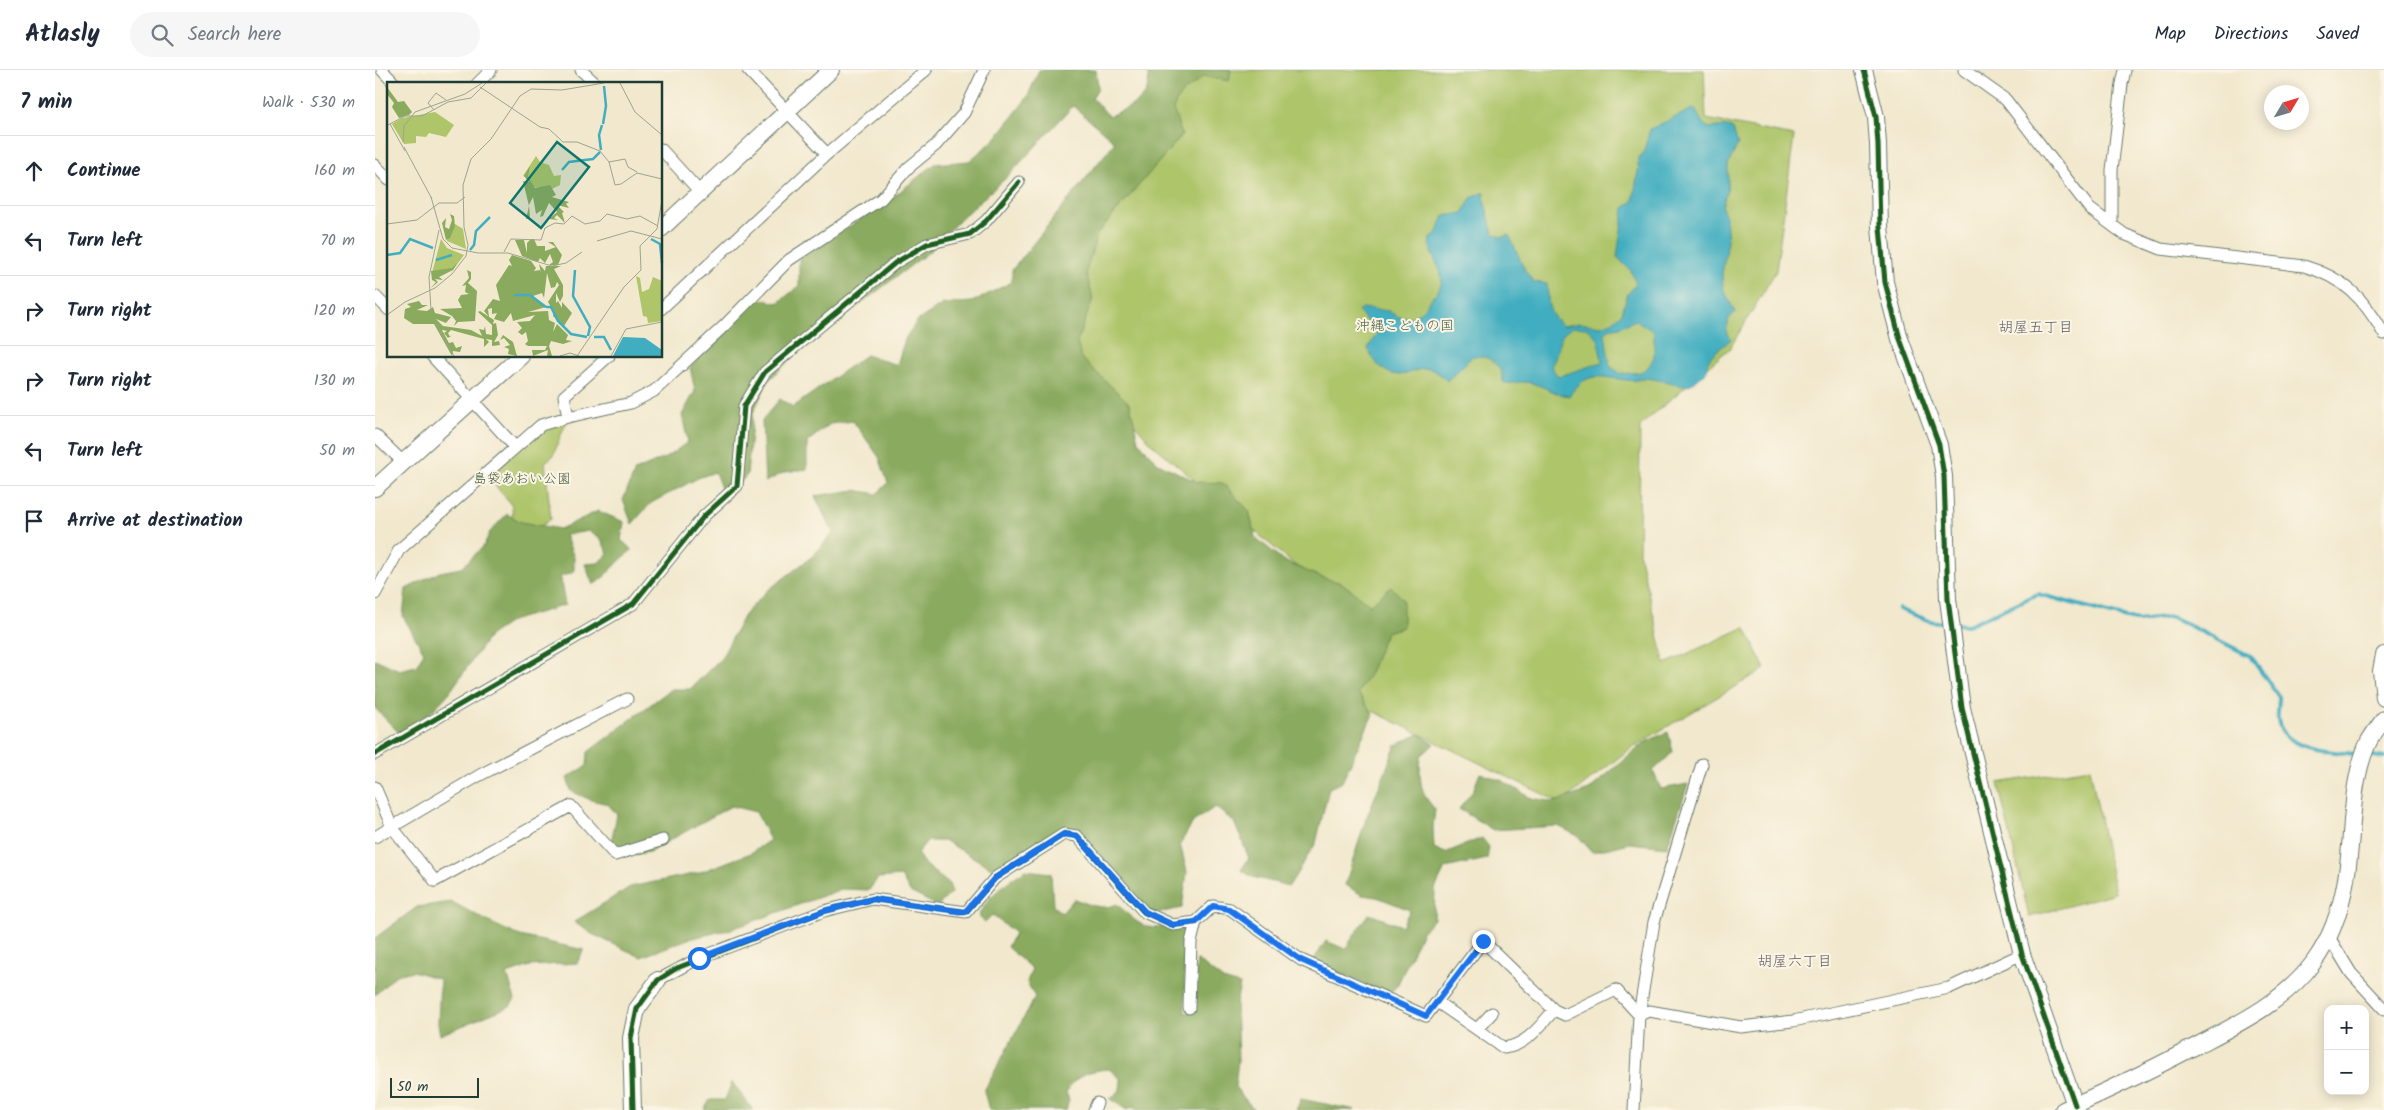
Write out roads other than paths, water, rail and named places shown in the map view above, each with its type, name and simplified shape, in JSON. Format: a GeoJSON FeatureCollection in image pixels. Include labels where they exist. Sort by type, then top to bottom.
{"type":"FeatureCollection","features":[{"type":"Feature","properties":{"kind":"street"},"geometry":{"type":"LineString","coordinates":[[382,70],[393,82]]}},
{"type":"Feature","properties":{"kind":"street"},"geometry":{"type":"LineString","coordinates":[[479,82],[491,70]]}},
{"type":"Feature","properties":{"kind":"street"},"geometry":{"type":"LineString","coordinates":[[581,70],[594,82]]}},
{"type":"Feature","properties":{"kind":"street"},"geometry":{"type":"LineString","coordinates":[[748,70],[827,154]]}},
{"type":"Feature","properties":{"kind":"street"},"geometry":{"type":"LineString","coordinates":[[663,227],[831,70]]}},
{"type":"Feature","properties":{"kind":"street"},"geometry":{"type":"LineString","coordinates":[[663,306],[827,154],[926,70]]}},
{"type":"Feature","properties":{"kind":"street"},"geometry":{"type":"LineString","coordinates":[[375,594],[399,550],[541,425],[631,403],[654,391],[724,326],[789,260],[881,199],[908,168],[936,145],[964,113],[984,70]]}},
{"type":"Feature","properties":{"kind":"street"},"geometry":{"type":"LineString","coordinates":[[1864,70],[1872,99],[1878,135],[1880,227],[1885,282],[1900,339],[1939,446],[1945,476],[1950,623],[1962,708],[2022,954],[2069,1107],[2139,1076],[2235,1026],[2273,1002],[2313,964],[2329,937],[2346,880],[2358,778],[2365,755],[2384,719]]}},
{"type":"Feature","properties":{"kind":"street"},"geometry":{"type":"LineString","coordinates":[[1964,70],[2005,100],[2090,209],[2124,234],[2161,248],[2304,266],[2326,272],[2351,288],[2384,334]]}},
{"type":"Feature","properties":{"kind":"street"},"geometry":{"type":"LineString","coordinates":[[2112,225],[2113,170],[2125,70]]}},
{"type":"Feature","properties":{"kind":"street"},"geometry":{"type":"LineString","coordinates":[[663,151],[700,192]]}},
{"type":"Feature","properties":{"kind":"street"},"geometry":{"type":"LineString","coordinates":[[375,165],[384,176]]}},
{"type":"Feature","properties":{"kind":"street"},"geometry":{"type":"LineString","coordinates":[[375,754],[633,604],[703,516],[737,486],[744,406],[765,372],[895,263],[927,244],[970,234],[986,220],[1019,182]]}},
{"type":"Feature","properties":{"kind":"street"},"geometry":{"type":"LineString","coordinates":[[375,296],[387,308]]}},
{"type":"Feature","properties":{"kind":"street"},"geometry":{"type":"LineString","coordinates":[[435,358],[515,447]]}},
{"type":"Feature","properties":{"kind":"street"},"geometry":{"type":"LineString","coordinates":[[375,488],[519,358]]}},
{"type":"Feature","properties":{"kind":"street"},"geometry":{"type":"LineString","coordinates":[[568,417],[564,396],[607,358]]}},
{"type":"Feature","properties":{"kind":"street"},"geometry":{"type":"LineString","coordinates":[[375,435],[403,462]]}},
{"type":"Feature","properties":{"kind":"street"},"geometry":{"type":"LineString","coordinates":[[2384,655],[2381,671],[2384,698]]}},
{"type":"Feature","properties":{"kind":"street"},"geometry":{"type":"LineString","coordinates":[[375,837],[480,775],[627,699]]}},
{"type":"Feature","properties":{"kind":"street"},"geometry":{"type":"LineString","coordinates":[[1634,1110],[1639,1015],[1654,922],[1701,764]]}},
{"type":"Feature","properties":{"kind":"street"},"geometry":{"type":"LineString","coordinates":[[375,787],[392,827],[435,880],[571,806],[615,855],[663,840]]}},
{"type":"Feature","properties":{"kind":"street"},"geometry":{"type":"LineString","coordinates":[[633,1110],[631,1038],[637,1009],[658,980],[699,958],[824,911],[873,899],[965,912],[995,878],[1064,834],[1077,836],[1145,912],[1173,925],[1196,922]]}},
{"type":"Feature","properties":{"kind":"street"},"geometry":{"type":"LineString","coordinates":[[1189,1008],[1191,942],[1196,922],[1213,906],[1229,909],[1301,960],[1426,1016],[1483,941],[1554,1010],[1565,1015],[1616,990],[1639,1015]]}},
{"type":"Feature","properties":{"kind":"street"},"geometry":{"type":"LineString","coordinates":[[2329,937],[2351,973],[2384,1009]]}},
{"type":"Feature","properties":{"kind":"street"},"geometry":{"type":"LineString","coordinates":[[1639,1015],[1649,1011],[1741,1027],[1793,1021],[1949,988],[2022,954]]}},
{"type":"Feature","properties":{"kind":"street"},"geometry":{"type":"LineString","coordinates":[[1437,1002],[1504,1048],[1514,1047],[1530,1037],[1554,1010]]}},
{"type":"Feature","properties":{"kind":"street"},"geometry":{"type":"LineString","coordinates":[[1477,1029],[1492,1012]]}},
{"type":"Feature","properties":{"kind":"water"},"geometry":{"type":"Polygon","coordinates":[[[1695,108],[1704,124],[1708,127],[1733,129],[1738,144],[1728,165],[1728,186],[1722,207],[1726,217],[1728,242],[1722,274],[1723,288],[1735,312],[1729,319],[1726,330],[1731,339],[1711,356],[1707,370],[1700,378],[1693,383],[1682,386],[1650,379],[1629,380],[1594,377],[1582,382],[1569,396],[1528,383],[1503,382],[1500,370],[1494,362],[1479,356],[1473,356],[1447,381],[1430,369],[1399,375],[1384,370],[1375,362],[1368,348],[1377,333],[1358,311],[1362,308],[1389,311],[1406,318],[1412,317],[1421,311],[1438,290],[1441,282],[1441,276],[1431,251],[1430,238],[1436,234],[1444,216],[1463,213],[1471,198],[1485,192],[1484,200],[1493,233],[1501,237],[1509,235],[1525,270],[1534,282],[1547,284],[1549,307],[1554,317],[1563,326],[1580,323],[1601,326],[1612,322],[1622,313],[1627,295],[1636,284],[1631,271],[1617,257],[1624,208],[1633,201],[1639,165],[1637,164],[1640,156],[1643,154],[1650,129],[1695,108]],[[1636,320],[1620,327],[1608,329],[1605,334],[1610,366],[1621,374],[1641,372],[1649,366],[1654,357],[1654,332],[1636,320]],[[1573,327],[1560,340],[1551,366],[1556,374],[1560,376],[1602,362],[1598,339],[1588,328],[1573,327]]]}},
{"type":"Feature","properties":{"kind":"waterway"},"geometry":{"type":"LineString","coordinates":[[1956,624],[1968,625],[2038,594],[2138,621],[2172,617],[2250,656],[2279,697],[2278,720],[2282,731],[2290,739],[2324,751],[2358,754]]}},
{"type":"Feature","properties":{"kind":"waterway"},"geometry":{"type":"LineString","coordinates":[[1899,609],[1930,621],[1947,623]]}},
{"type":"Feature","properties":{"kind":"waterway"},"geometry":{"type":"LineString","coordinates":[[2368,755],[2384,758]]}},
{"type":"Feature","properties":{"kind":"district","name":"胡屋五丁目"},"geometry":{"type":"Point","coordinates":[2036,327]}},
{"type":"Feature","properties":{"kind":"district","name":"胡屋六丁目"},"geometry":{"type":"Point","coordinates":[1795,961]}},
{"type":"Feature","properties":{"kind":"park label","name":"沖縄こどもの国"},"geometry":{"type":"Point","coordinates":[1405,325]}},
{"type":"Feature","properties":{"kind":"park label","name":"島袋あおい公園"},"geometry":{"type":"Point","coordinates":[522,478]}}]}
